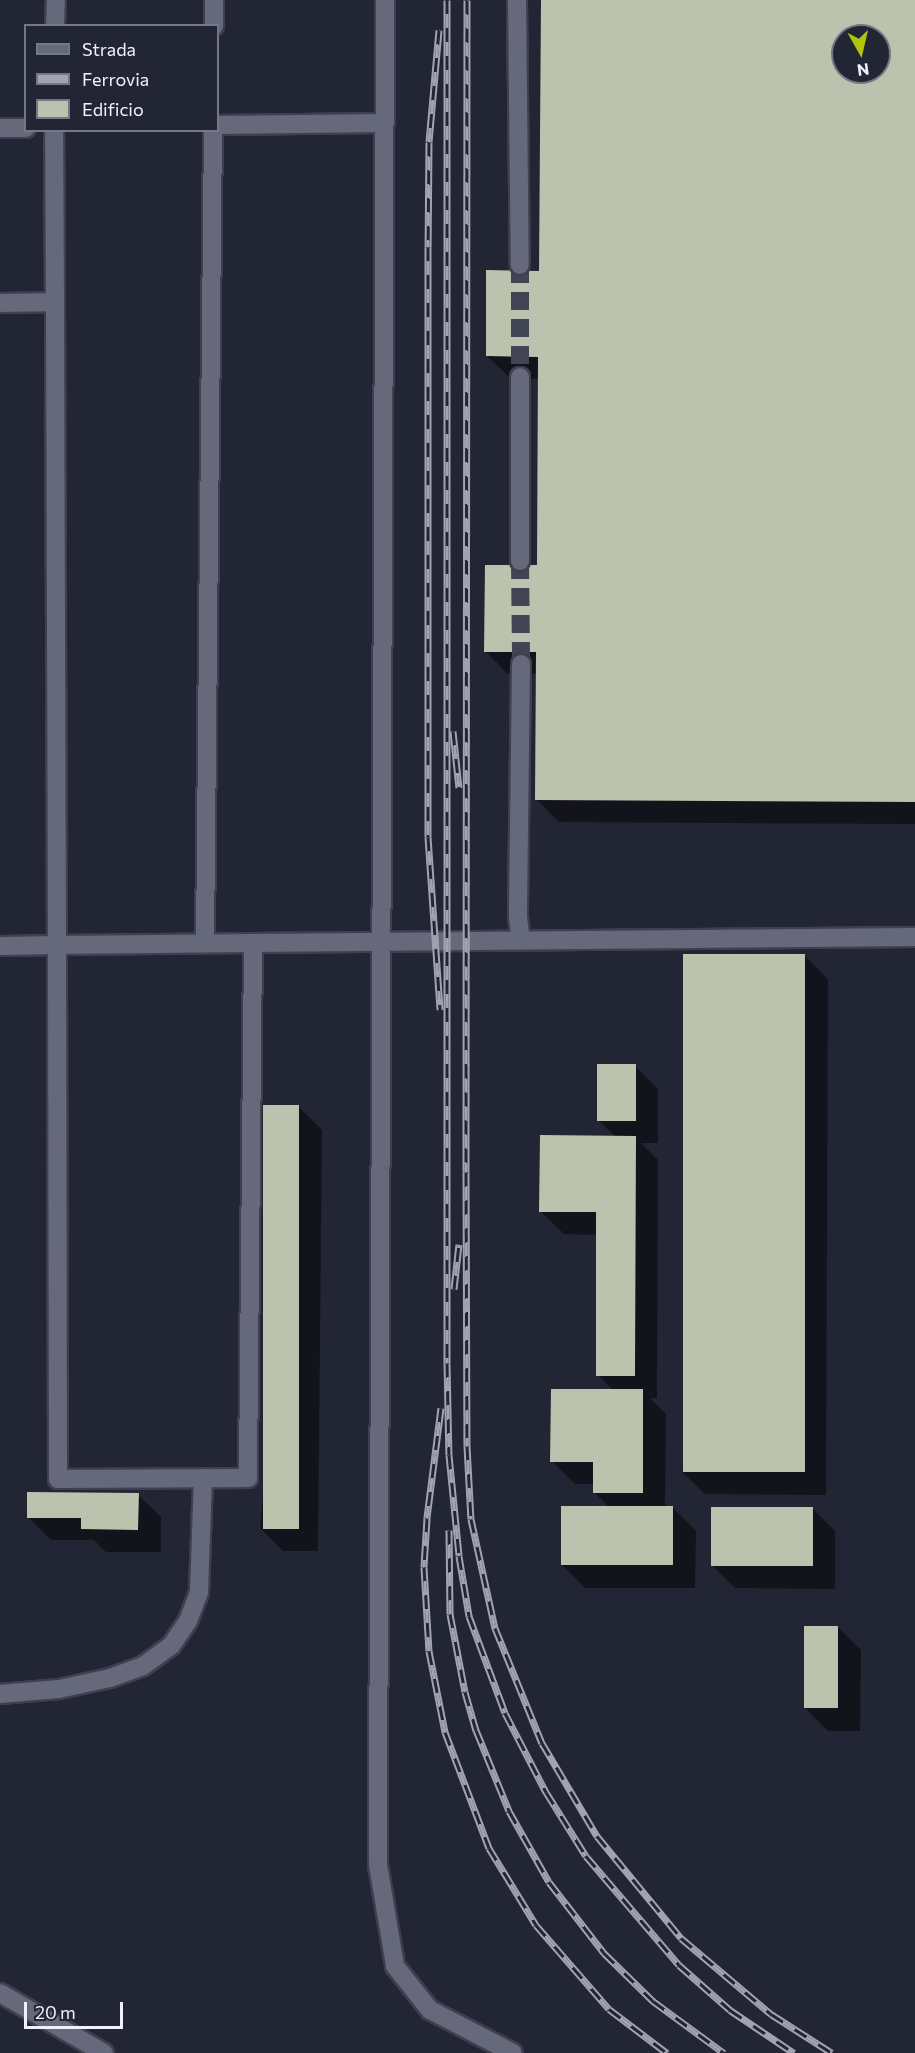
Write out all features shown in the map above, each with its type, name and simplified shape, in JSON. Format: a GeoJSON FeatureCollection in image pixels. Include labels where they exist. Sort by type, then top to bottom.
{"type":"FeatureCollection","features":[{"type":"Feature","properties":{"kind":"street"},"geometry":{"type":"LineString","coordinates":[[55,24],[56,0]]}},
{"type":"Feature","properties":{"kind":"street"},"geometry":{"type":"LineString","coordinates":[[214,0],[214,24]]}},
{"type":"Feature","properties":{"kind":"street"},"geometry":{"type":"LineString","coordinates":[[385,0],[378,1865],[395,1966],[430,2010],[513,2053]]}},
{"type":"Feature","properties":{"kind":"street"},"geometry":{"type":"LineString","coordinates":[[517,0],[519,265]]}},
{"type":"Feature","properties":{"kind":"street"},"geometry":{"type":"LineString","coordinates":[[219,125],[384,123]]}},
{"type":"Feature","properties":{"kind":"street"},"geometry":{"type":"LineString","coordinates":[[0,128],[24,128]]}},
{"type":"Feature","properties":{"kind":"street"},"geometry":{"type":"LineString","coordinates":[[54,132],[58,1479],[248,1478],[253,943]]}},
{"type":"Feature","properties":{"kind":"street"},"geometry":{"type":"LineString","coordinates":[[205,943],[213,132]]}},
{"type":"Feature","properties":{"kind":"street"},"geometry":{"type":"LineString","coordinates":[[0,303],[55,302]]}},
{"type":"Feature","properties":{"kind":"street"},"geometry":{"type":"LineString","coordinates":[[520,377],[520,561]]}},
{"type":"Feature","properties":{"kind":"street"},"geometry":{"type":"LineString","coordinates":[[520,664],[518,918],[521,940]]}},
{"type":"Feature","properties":{"kind":"street"},"geometry":{"type":"LineString","coordinates":[[0,946],[915,937]]}},
{"type":"Feature","properties":{"kind":"street"},"geometry":{"type":"LineString","coordinates":[[0,1694],[59,1689],[110,1678],[143,1666],[171,1646],[188,1621],[200,1592],[203,1478]]}},
{"type":"Feature","properties":{"kind":"street"},"geometry":{"type":"LineString","coordinates":[[0,1993],[104,2053]]}},
{"type":"Feature","properties":{"kind":"building"},"geometry":{"type":"Polygon","coordinates":[[[541,0],[915,0],[915,802],[535,800],[536,652],[484,652],[485,565],[537,565],[538,357],[486,356],[486,270],[539,271],[541,0]]]}},
{"type":"Feature","properties":{"kind":"building"},"geometry":{"type":"Polygon","coordinates":[[[683,954],[805,954],[805,1472],[683,1472],[683,954]]]}},
{"type":"Feature","properties":{"kind":"building"},"geometry":{"type":"Polygon","coordinates":[[[597,1064],[636,1064],[636,1121],[597,1121],[597,1064]]]}},
{"type":"Feature","properties":{"kind":"building"},"geometry":{"type":"Polygon","coordinates":[[[263,1105],[299,1105],[299,1529],[263,1529],[263,1105]]]}},
{"type":"Feature","properties":{"kind":"building"},"geometry":{"type":"Polygon","coordinates":[[[540,1135],[636,1136],[635,1376],[596,1376],[596,1212],[539,1212],[540,1135]]]}},
{"type":"Feature","properties":{"kind":"building"},"geometry":{"type":"Polygon","coordinates":[[[551,1389],[643,1389],[643,1493],[593,1493],[593,1462],[550,1462],[551,1389]]]}},
{"type":"Feature","properties":{"kind":"building"},"geometry":{"type":"Polygon","coordinates":[[[27,1492],[139,1493],[138,1530],[81,1529],[81,1518],[27,1518],[27,1492]]]}},
{"type":"Feature","properties":{"kind":"building"},"geometry":{"type":"Polygon","coordinates":[[[561,1506],[673,1506],[673,1565],[561,1565],[561,1506]]]}},
{"type":"Feature","properties":{"kind":"building"},"geometry":{"type":"Polygon","coordinates":[[[711,1507],[813,1507],[813,1566],[711,1566],[711,1507]]]}},
{"type":"Feature","properties":{"kind":"building"},"geometry":{"type":"Polygon","coordinates":[[[804,1626],[838,1626],[838,1708],[804,1708],[804,1626]]]}},
{"type":"Feature","properties":{"kind":"tunnel"},"geometry":{"type":"LineString","coordinates":[[520,265],[520,377]]}},
{"type":"Feature","properties":{"kind":"tunnel"},"geometry":{"type":"LineString","coordinates":[[520,561],[521,664]]}},
{"type":"Feature","properties":{"kind":"railway"},"geometry":{"type":"LineString","coordinates":[[447,0],[447,1363],[449,1455],[459,1556],[469,1616],[505,1713],[546,1792],[586,1856],[679,1965],[730,2010],[794,2053]]}},
{"type":"Feature","properties":{"kind":"railway"},"geometry":{"type":"LineString","coordinates":[[467,0],[466,1172],[467,1446],[471,1519],[495,1628],[542,1743],[597,1836],[681,1938],[771,2014],[832,2053]]}},
{"type":"Feature","properties":{"kind":"railway"},"geometry":{"type":"LineString","coordinates":[[439,30],[429,142],[428,837],[440,1010]]}},
{"type":"Feature","properties":{"kind":"railway"},"geometry":{"type":"LineString","coordinates":[[453,731],[459,788]]}},
{"type":"Feature","properties":{"kind":"railway"},"geometry":{"type":"LineString","coordinates":[[454,1289],[459,1244]]}},
{"type":"Feature","properties":{"kind":"railway"},"geometry":{"type":"LineString","coordinates":[[441,1408],[427,1518],[424,1567],[429,1651],[445,1732],[489,1848],[536,1925],[609,2009],[667,2053]]}},
{"type":"Feature","properties":{"kind":"railway"},"geometry":{"type":"LineString","coordinates":[[449,1530],[450,1614],[465,1692],[476,1730],[509,1811],[549,1882],[604,1953],[653,2001],[724,2053]]}}]}
